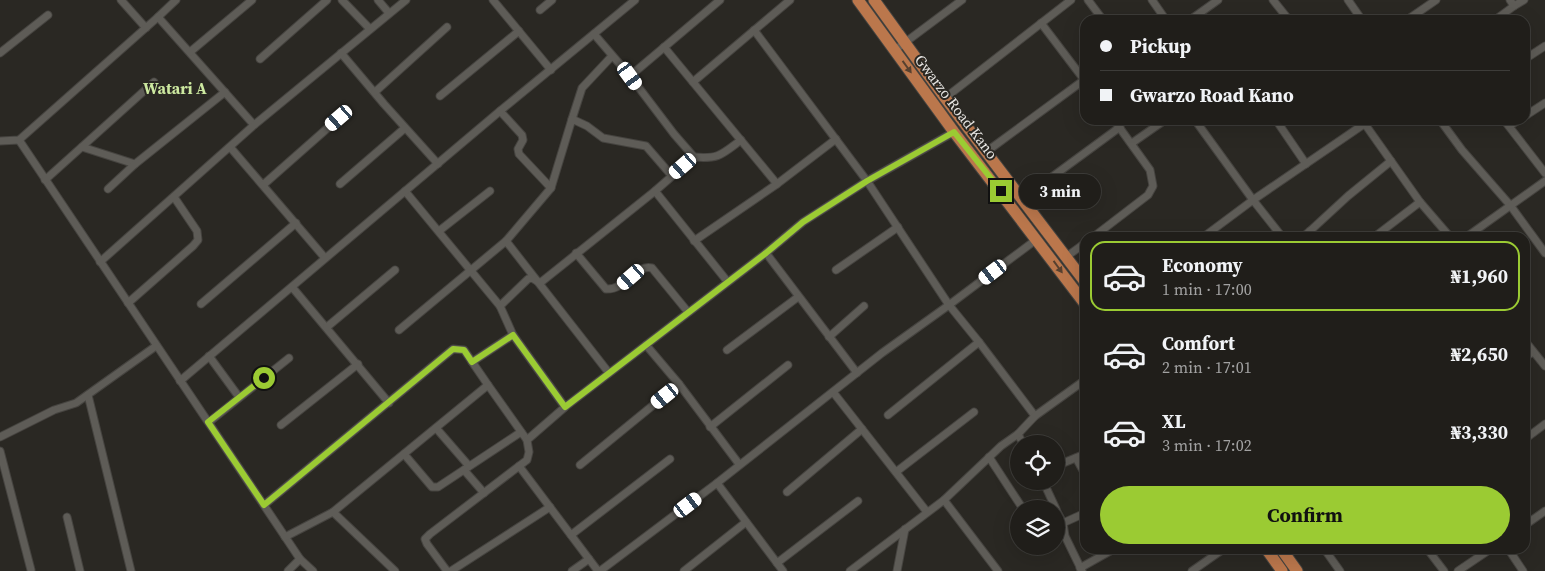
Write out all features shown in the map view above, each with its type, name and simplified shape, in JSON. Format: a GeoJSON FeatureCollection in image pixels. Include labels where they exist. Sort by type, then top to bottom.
{"type":"FeatureCollection","features":[{"type":"Feature","properties":{"kind":"main road","name":"Gwarzo Road Kano"},"geometry":{"type":"LineString","coordinates":[[858,0],[954,132],[1037,238],[1080,297]]}},
{"type":"Feature","properties":{"kind":"main road"},"geometry":{"type":"LineString","coordinates":[[874,0],[944,98],[1080,275]]}},
{"type":"Feature","properties":{"kind":"main road"},"geometry":{"type":"LineString","coordinates":[[1270,554],[1282,571]]}},
{"type":"Feature","properties":{"kind":"main road"},"geometry":{"type":"LineString","coordinates":[[1285,554],[1297,571]]}},
{"type":"Feature","properties":{"kind":"street"},"geometry":{"type":"LineString","coordinates":[[121,0],[146,28]]}},
{"type":"Feature","properties":{"kind":"street"},"geometry":{"type":"LineString","coordinates":[[0,141],[19,140],[176,0]]}},
{"type":"Feature","properties":{"kind":"street"},"geometry":{"type":"LineString","coordinates":[[190,52],[252,0]]}},
{"type":"Feature","properties":{"kind":"street"},"geometry":{"type":"LineString","coordinates":[[260,59],[327,0]]}},
{"type":"Feature","properties":{"kind":"street"},"geometry":{"type":"LineString","coordinates":[[342,0],[370,29]]}},
{"type":"Feature","properties":{"kind":"street"},"geometry":{"type":"LineString","coordinates":[[378,0],[389,13]]}},
{"type":"Feature","properties":{"kind":"street"},"geometry":{"type":"LineString","coordinates":[[100,262],[254,125],[406,0]]}},
{"type":"Feature","properties":{"kind":"street"},"geometry":{"type":"LineString","coordinates":[[493,0],[551,70]]}},
{"type":"Feature","properties":{"kind":"street"},"geometry":{"type":"LineString","coordinates":[[540,10],[552,0]]}},
{"type":"Feature","properties":{"kind":"street"},"geometry":{"type":"LineString","coordinates":[[180,381],[500,111],[635,0]]}},
{"type":"Feature","properties":{"kind":"street"},"geometry":{"type":"LineString","coordinates":[[630,76],[720,0]]}},
{"type":"Feature","properties":{"kind":"street"},"geometry":{"type":"LineString","coordinates":[[693,82],[790,0]]}},
{"type":"Feature","properties":{"kind":"street"},"geometry":{"type":"LineString","coordinates":[[894,50],[962,0]]}},
{"type":"Feature","properties":{"kind":"street"},"geometry":{"type":"LineString","coordinates":[[944,98],[1071,0]]}},
{"type":"Feature","properties":{"kind":"street"},"geometry":{"type":"LineString","coordinates":[[1088,0],[1099,15]]}},
{"type":"Feature","properties":{"kind":"street"},"geometry":{"type":"LineString","coordinates":[[1152,0],[1162,15]]}},
{"type":"Feature","properties":{"kind":"street"},"geometry":{"type":"LineString","coordinates":[[1197,15],[1217,0]]}},
{"type":"Feature","properties":{"kind":"street"},"geometry":{"type":"LineString","coordinates":[[1273,0],[1285,15]]}},
{"type":"Feature","properties":{"kind":"street"},"geometry":{"type":"LineString","coordinates":[[1348,0],[1358,15]]}},
{"type":"Feature","properties":{"kind":"street"},"geometry":{"type":"LineString","coordinates":[[1414,15],[1436,0]]}},
{"type":"Feature","properties":{"kind":"street"},"geometry":{"type":"LineString","coordinates":[[1500,15],[1512,3],[1524,0]]}},
{"type":"Feature","properties":{"kind":"street"},"geometry":{"type":"LineString","coordinates":[[0,53],[48,15]]}},
{"type":"Feature","properties":{"kind":"street"},"geometry":{"type":"LineString","coordinates":[[158,17],[254,125]]}},
{"type":"Feature","properties":{"kind":"street"},"geometry":{"type":"LineString","coordinates":[[1041,23],[1080,75]]}},
{"type":"Feature","properties":{"kind":"street"},"geometry":{"type":"LineString","coordinates":[[375,92],[447,27]]}},
{"type":"Feature","properties":{"kind":"street"},"geometry":{"type":"LineString","coordinates":[[754,30],[867,181],[949,305],[1035,416]]}},
{"type":"Feature","properties":{"kind":"street"},"geometry":{"type":"LineString","coordinates":[[440,96],[519,31]]}},
{"type":"Feature","properties":{"kind":"street"},"geometry":{"type":"LineString","coordinates":[[594,34],[694,157]]}},
{"type":"Feature","properties":{"kind":"street"},"geometry":{"type":"LineString","coordinates":[[1530,56],[1545,46]]}},
{"type":"Feature","properties":{"kind":"street"},"geometry":{"type":"LineString","coordinates":[[664,47],[778,184]]}},
{"type":"Feature","properties":{"kind":"street"},"geometry":{"type":"LineString","coordinates":[[341,53],[438,164]]}},
{"type":"Feature","properties":{"kind":"street"},"geometry":{"type":"LineString","coordinates":[[399,330],[506,240],[551,188],[582,88],[612,56]]}},
{"type":"Feature","properties":{"kind":"street"},"geometry":{"type":"LineString","coordinates":[[45,180],[154,82]]}},
{"type":"Feature","properties":{"kind":"street"},"geometry":{"type":"LineString","coordinates":[[986,152],[1080,83]]}},
{"type":"Feature","properties":{"kind":"street"},"geometry":{"type":"LineString","coordinates":[[108,188],[225,92]]}},
{"type":"Feature","properties":{"kind":"street"},"geometry":{"type":"LineString","coordinates":[[1530,113],[1545,103]]}},
{"type":"Feature","properties":{"kind":"street"},"geometry":{"type":"LineString","coordinates":[[500,111],[522,135],[523,140],[518,149],[519,154],[551,188]]}},
{"type":"Feature","properties":{"kind":"street"},"geometry":{"type":"LineString","coordinates":[[263,185],[339,118]]}},
{"type":"Feature","properties":{"kind":"street"},"geometry":{"type":"LineString","coordinates":[[572,120],[587,126],[603,138],[646,146],[672,176]]}},
{"type":"Feature","properties":{"kind":"street"},"geometry":{"type":"LineString","coordinates":[[1132,143],[1158,125]]}},
{"type":"Feature","properties":{"kind":"street"},"geometry":{"type":"LineString","coordinates":[[1199,125],[1278,232]]}},
{"type":"Feature","properties":{"kind":"street"},"geometry":{"type":"LineString","coordinates":[[1279,125],[1306,164]]}},
{"type":"Feature","properties":{"kind":"street"},"geometry":{"type":"LineString","coordinates":[[1210,232],[1360,125]]}},
{"type":"Feature","properties":{"kind":"street"},"geometry":{"type":"LineString","coordinates":[[1368,125],[1420,202],[1445,232]]}},
{"type":"Feature","properties":{"kind":"street"},"geometry":{"type":"LineString","coordinates":[[1444,125],[1462,150],[1510,205],[1530,232]]}},
{"type":"Feature","properties":{"kind":"street"},"geometry":{"type":"LineString","coordinates":[[1509,125],[1545,173]]}},
{"type":"Feature","properties":{"kind":"street"},"geometry":{"type":"LineString","coordinates":[[1022,199],[1120,127],[1150,170],[1153,186],[1148,195],[1100,232]]}},
{"type":"Feature","properties":{"kind":"street"},"geometry":{"type":"LineString","coordinates":[[340,184],[405,128]]}},
{"type":"Feature","properties":{"kind":"street"},"geometry":{"type":"LineString","coordinates":[[527,440],[565,407],[766,253],[803,222],[867,181],[954,132]]}},
{"type":"Feature","properties":{"kind":"street"},"geometry":{"type":"LineString","coordinates":[[694,241],[778,184],[836,139]]}},
{"type":"Feature","properties":{"kind":"street"},"geometry":{"type":"LineString","coordinates":[[19,140],[285,538],[300,559],[313,571]]}},
{"type":"Feature","properties":{"kind":"street"},"geometry":{"type":"LineString","coordinates":[[540,283],[655,191],[694,157],[715,158],[721,156],[741,140]]}},
{"type":"Feature","properties":{"kind":"street"},"geometry":{"type":"LineString","coordinates":[[82,147],[135,164]]}},
{"type":"Feature","properties":{"kind":"street"},"geometry":{"type":"LineString","coordinates":[[230,147],[325,258]]}},
{"type":"Feature","properties":{"kind":"street"},"geometry":{"type":"LineString","coordinates":[[1315,232],[1348,196],[1391,161]]}},
{"type":"Feature","properties":{"kind":"street"},"geometry":{"type":"LineString","coordinates":[[1474,232],[1545,181]]}},
{"type":"Feature","properties":{"kind":"street"},"geometry":{"type":"LineString","coordinates":[[439,232],[490,190]]}},
{"type":"Feature","properties":{"kind":"street"},"geometry":{"type":"LineString","coordinates":[[405,191],[500,306],[513,335],[565,407]]}},
{"type":"Feature","properties":{"kind":"street"},"geometry":{"type":"LineString","coordinates":[[655,191],[727,282]]}},
{"type":"Feature","properties":{"kind":"street"},"geometry":{"type":"LineString","coordinates":[[128,303],[198,240],[197,231],[174,197]]}},
{"type":"Feature","properties":{"kind":"street"},"geometry":{"type":"LineString","coordinates":[[1381,232],[1420,202]]}},
{"type":"Feature","properties":{"kind":"street"},"geometry":{"type":"LineString","coordinates":[[201,304],[296,224]]}},
{"type":"Feature","properties":{"kind":"street"},"geometry":{"type":"LineString","coordinates":[[836,270],[898,227]]}},
{"type":"Feature","properties":{"kind":"street"},"geometry":{"type":"LineString","coordinates":[[1530,232],[1545,253]]}},
{"type":"Feature","properties":{"kind":"street"},"geometry":{"type":"LineString","coordinates":[[519,466],[599,571],[1037,238]]}},
{"type":"Feature","properties":{"kind":"street"},"geometry":{"type":"LineString","coordinates":[[506,240],[609,373]]}},
{"type":"Feature","properties":{"kind":"street"},"geometry":{"type":"LineString","coordinates":[[1066,257],[1080,247]]}},
{"type":"Feature","properties":{"kind":"street"},"geometry":{"type":"LineString","coordinates":[[766,253],[857,373]]}},
{"type":"Feature","properties":{"kind":"street"},"geometry":{"type":"LineString","coordinates":[[576,254],[606,289],[621,286],[642,268],[652,268],[688,312]]}},
{"type":"Feature","properties":{"kind":"street"},"geometry":{"type":"LineString","coordinates":[[327,327],[395,270]]}},
{"type":"Feature","properties":{"kind":"street"},"geometry":{"type":"LineString","coordinates":[[500,306],[528,279],[532,278],[540,283]]}},
{"type":"Feature","properties":{"kind":"street"},"geometry":{"type":"LineString","coordinates":[[292,287],[389,403]]}},
{"type":"Feature","properties":{"kind":"street"},"geometry":{"type":"LineString","coordinates":[[727,350],[798,297]]}},
{"type":"Feature","properties":{"kind":"street"},"geometry":{"type":"LineString","coordinates":[[829,337],[864,306]]}},
{"type":"Feature","properties":{"kind":"street"},"geometry":{"type":"LineString","coordinates":[[472,362],[513,335]]}},
{"type":"Feature","properties":{"kind":"street"},"geometry":{"type":"LineString","coordinates":[[888,415],[979,342]]}},
{"type":"Feature","properties":{"kind":"street"},"geometry":{"type":"LineString","coordinates":[[646,345],[679,384],[739,464]]}},
{"type":"Feature","properties":{"kind":"street"},"geometry":{"type":"LineString","coordinates":[[0,437],[54,410],[76,403],[88,396],[156,346]]}},
{"type":"Feature","properties":{"kind":"street"},"geometry":{"type":"LineString","coordinates":[[1530,348],[1545,366]]}},
{"type":"Feature","properties":{"kind":"street"},"geometry":{"type":"LineString","coordinates":[[264,505],[453,349],[464,350],[527,440],[529,452],[527,460],[430,534],[426,539],[427,544],[449,571],[550,507]]}},
{"type":"Feature","properties":{"kind":"street"},"geometry":{"type":"LineString","coordinates":[[209,356],[240,397]]}},
{"type":"Feature","properties":{"kind":"street"},"geometry":{"type":"LineString","coordinates":[[208,422],[289,358]]}},
{"type":"Feature","properties":{"kind":"street"},"geometry":{"type":"LineString","coordinates":[[281,425],[358,364]]}},
{"type":"Feature","properties":{"kind":"street"},"geometry":{"type":"LineString","coordinates":[[710,427],[788,365]]}},
{"type":"Feature","properties":{"kind":"street"},"geometry":{"type":"LineString","coordinates":[[580,464],[679,384]]}},
{"type":"Feature","properties":{"kind":"street"},"geometry":{"type":"LineString","coordinates":[[850,571],[944,500],[989,457],[1018,434],[1035,416],[1080,384]]}},
{"type":"Feature","properties":{"kind":"street"},"geometry":{"type":"LineString","coordinates":[[285,538],[333,512],[488,385]]}},
{"type":"Feature","properties":{"kind":"street"},"geometry":{"type":"LineString","coordinates":[[833,392],[927,512]]}},
{"type":"Feature","properties":{"kind":"street"},"geometry":{"type":"LineString","coordinates":[[88,396],[131,571]]}},
{"type":"Feature","properties":{"kind":"street"},"geometry":{"type":"LineString","coordinates":[[896,472],[974,412]]}},
{"type":"Feature","properties":{"kind":"street"},"geometry":{"type":"LineString","coordinates":[[1530,435],[1545,424]]}},
{"type":"Feature","properties":{"kind":"street"},"geometry":{"type":"LineString","coordinates":[[436,428],[484,493]]}},
{"type":"Feature","properties":{"kind":"street"},"geometry":{"type":"LineString","coordinates":[[787,492],[862,429]]}},
{"type":"Feature","properties":{"kind":"street"},"geometry":{"type":"LineString","coordinates":[[404,454],[435,488],[521,432]]}},
{"type":"Feature","properties":{"kind":"street"},"geometry":{"type":"LineString","coordinates":[[0,451],[31,570]]}},
{"type":"Feature","properties":{"kind":"street"},"geometry":{"type":"LineString","coordinates":[[1065,462],[1080,456]]}},
{"type":"Feature","properties":{"kind":"street"},"geometry":{"type":"LineString","coordinates":[[989,457],[1017,500]]}},
{"type":"Feature","properties":{"kind":"street"},"geometry":{"type":"LineString","coordinates":[[1076,458],[1080,465]]}},
{"type":"Feature","properties":{"kind":"street"},"geometry":{"type":"LineString","coordinates":[[571,536],[670,459]]}},
{"type":"Feature","properties":{"kind":"street"},"geometry":{"type":"LineString","coordinates":[[717,483],[782,571]]}},
{"type":"Feature","properties":{"kind":"street"},"geometry":{"type":"LineString","coordinates":[[944,500],[998,571]]}},
{"type":"Feature","properties":{"kind":"street"},"geometry":{"type":"LineString","coordinates":[[777,563],[858,501]]}},
{"type":"Feature","properties":{"kind":"street"},"geometry":{"type":"LineString","coordinates":[[1530,522],[1545,511]]}},
{"type":"Feature","properties":{"kind":"street"},"geometry":{"type":"LineString","coordinates":[[333,512],[395,571]]}},
{"type":"Feature","properties":{"kind":"street"},"geometry":{"type":"LineString","coordinates":[[1065,522],[1080,515]]}},
{"type":"Feature","properties":{"kind":"street"},"geometry":{"type":"LineString","coordinates":[[66,517],[80,571]]}},
{"type":"Feature","properties":{"kind":"street"},"geometry":{"type":"LineString","coordinates":[[684,571],[746,522]]}},
{"type":"Feature","properties":{"kind":"street"},"geometry":{"type":"LineString","coordinates":[[897,571],[905,529]]}},
{"type":"Feature","properties":{"kind":"street"},"geometry":{"type":"LineString","coordinates":[[1065,536],[1081,569],[1105,554]]}},
{"type":"Feature","properties":{"kind":"street"},"geometry":{"type":"LineString","coordinates":[[1192,571],[1216,554]]}},
{"type":"Feature","properties":{"kind":"street"},"geometry":{"type":"LineString","coordinates":[[1328,554],[1340,571]]}},
{"type":"Feature","properties":{"kind":"street"},"geometry":{"type":"LineString","coordinates":[[1431,554],[1444,571]]}},
{"type":"Feature","properties":{"kind":"street"},"geometry":{"type":"LineString","coordinates":[[1458,571],[1483,554]]}},
{"type":"Feature","properties":{"kind":"street"},"geometry":{"type":"LineString","coordinates":[[1512,554],[1523,571]]}},
{"type":"Feature","properties":{"kind":"street"},"geometry":{"type":"LineString","coordinates":[[288,571],[300,559]]}},
{"type":"Feature","properties":{"kind":"street"},"geometry":{"type":"LineString","coordinates":[[572,571],[589,559]]}},
{"type":"Feature","properties":{"kind":"district","name":"Watari A"},"geometry":{"type":"Point","coordinates":[175,88]}},
{"type":"Feature","properties":{"kind":"route"},"geometry":{"type":"LineString","coordinates":[[264,378],[208,422],[264,505],[453,349],[464,350],[472,362],[513,335],[565,407],[766,253],[803,222],[867,181],[954,132],[1001,191]]}}]}
